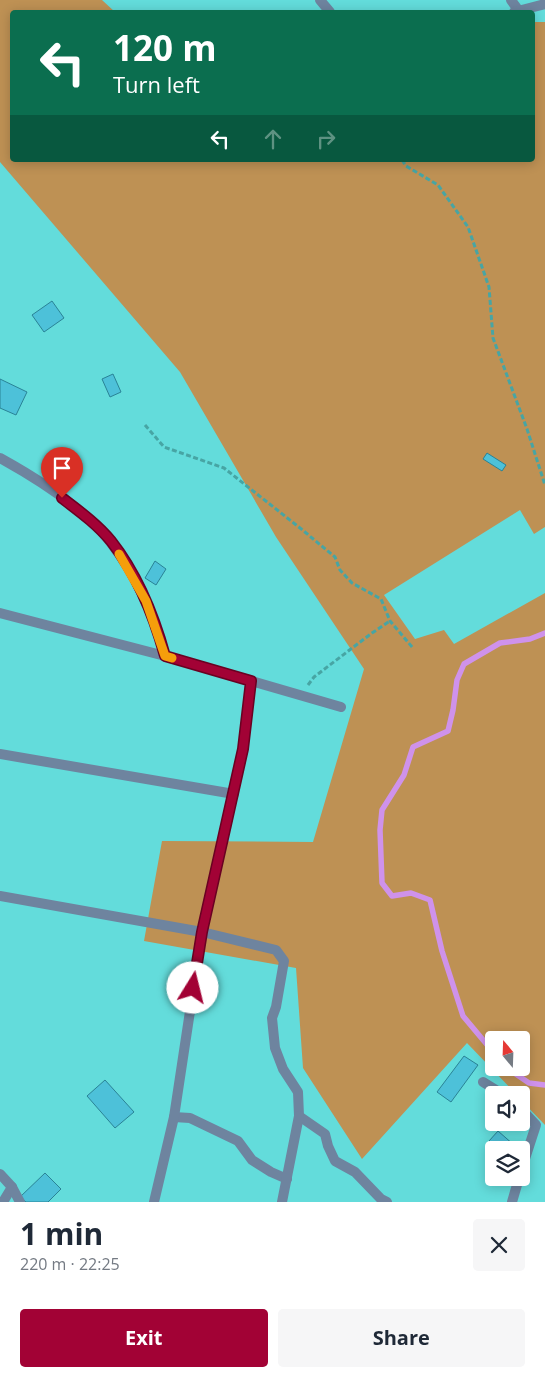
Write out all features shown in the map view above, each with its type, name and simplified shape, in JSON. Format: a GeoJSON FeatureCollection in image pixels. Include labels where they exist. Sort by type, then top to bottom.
{"type":"FeatureCollection","features":[{"type":"Feature","properties":{"kind":"street"},"geometry":{"type":"LineString","coordinates":[[320,0],[328,10]]}},
{"type":"Feature","properties":{"kind":"street"},"geometry":{"type":"LineString","coordinates":[[523,10],[545,4]]}},
{"type":"Feature","properties":{"kind":"street"},"geometry":{"type":"LineString","coordinates":[[0,458],[50,488],[87,517],[111,542],[146,601],[165,656]]}},
{"type":"Feature","properties":{"kind":"street"},"geometry":{"type":"LineString","coordinates":[[0,614],[165,656],[341,707]]}},
{"type":"Feature","properties":{"kind":"street"},"geometry":{"type":"LineString","coordinates":[[154,1202],[174,1117],[202,932],[243,749],[251,681]]}},
{"type":"Feature","properties":{"kind":"street"},"geometry":{"type":"LineString","coordinates":[[0,754],[234,794]]}},
{"type":"Feature","properties":{"kind":"street"},"geometry":{"type":"LineString","coordinates":[[0,896],[202,932],[276,950],[284,961],[276,1007],[272,1018],[275,1048],[283,1069],[298,1092],[299,1116],[282,1202]]}},
{"type":"Feature","properties":{"kind":"street"},"geometry":{"type":"LineString","coordinates":[[483,1082],[489,1086]]}},
{"type":"Feature","properties":{"kind":"street"},"geometry":{"type":"LineString","coordinates":[[299,1116],[325,1134],[335,1161],[354,1172],[381,1199],[387,1202]]}},
{"type":"Feature","properties":{"kind":"street"},"geometry":{"type":"LineString","coordinates":[[174,1117],[190,1118],[238,1141],[252,1160],[287,1179]]}},
{"type":"Feature","properties":{"kind":"street"},"geometry":{"type":"LineString","coordinates":[[530,1119],[536,1125],[530,1143]]}},
{"type":"Feature","properties":{"kind":"street"},"geometry":{"type":"LineString","coordinates":[[0,1174],[12,1187],[20,1202]]}},
{"type":"Feature","properties":{"kind":"street"},"geometry":{"type":"LineString","coordinates":[[512,1202],[517,1186]]}},
{"type":"Feature","properties":{"kind":"street"},"geometry":{"type":"LineString","coordinates":[[3,1202],[12,1187]]}},
{"type":"Feature","properties":{"kind":"path"},"geometry":{"type":"LineString","coordinates":[[403,162],[406,166],[438,185],[468,227],[489,288],[492,338],[527,429],[545,485]]}},
{"type":"Feature","properties":{"kind":"path"},"geometry":{"type":"LineString","coordinates":[[145,425],[164,447],[224,468],[335,557],[340,570],[352,583],[381,600],[390,621],[413,648]]}},
{"type":"Feature","properties":{"kind":"path"},"geometry":{"type":"LineString","coordinates":[[301,696],[314,677],[372,632],[390,621]]}},
{"type":"Feature","properties":{"kind":"shaded area"},"geometry":{"type":"Polygon","coordinates":[[[0,0],[102,0],[113,10],[10,10],[10,162],[535,162],[535,22],[545,22],[545,527],[534,534],[520,510],[384,595],[415,639],[444,630],[454,644],[545,593],[545,1125],[530,1109],[530,1086],[508,1086],[499,1076],[530,1076],[530,1031],[485,1031],[485,1062],[467,1043],[362,1159],[303,1068],[296,968],[144,941],[162,841],[313,842],[364,669],[276,537],[180,372],[0,162],[0,0]]]}},
{"type":"Feature","properties":{"kind":"building"},"geometry":{"type":"Polygon","coordinates":[[[52,301],[64,318],[44,332],[32,315],[52,301]]]}},
{"type":"Feature","properties":{"kind":"building"},"geometry":{"type":"Polygon","coordinates":[[[113,374],[121,392],[110,397],[102,379],[113,374]]]}},
{"type":"Feature","properties":{"kind":"building"},"geometry":{"type":"Polygon","coordinates":[[[0,379],[27,392],[16,415],[0,408],[0,379]]]}},
{"type":"Feature","properties":{"kind":"building"},"geometry":{"type":"Polygon","coordinates":[[[487,453],[506,465],[502,471],[483,459],[487,453]]]}},
{"type":"Feature","properties":{"kind":"building"},"geometry":{"type":"Polygon","coordinates":[[[155,561],[166,569],[156,585],[145,578],[155,561]]]}},
{"type":"Feature","properties":{"kind":"building"},"geometry":{"type":"Polygon","coordinates":[[[464,1056],[478,1065],[451,1102],[437,1092],[464,1056]]]}},
{"type":"Feature","properties":{"kind":"building"},"geometry":{"type":"Polygon","coordinates":[[[105,1080],[134,1112],[115,1128],[87,1096],[105,1080]]]}},
{"type":"Feature","properties":{"kind":"building"},"geometry":{"type":"Polygon","coordinates":[[[498,1131],[509,1141],[489,1141],[498,1131]]]}},
{"type":"Feature","properties":{"kind":"building"},"geometry":{"type":"Polygon","coordinates":[[[45,1173],[61,1189],[48,1202],[26,1202],[20,1197],[45,1173]]]}},
{"type":"Feature","properties":{"kind":"waterway"},"geometry":{"type":"LineString","coordinates":[[485,1042],[463,1016],[442,951],[430,900],[411,893],[392,896],[382,883],[380,830],[382,810],[404,775],[413,747],[448,731],[457,680],[464,664],[500,643],[530,639],[545,633]]}},
{"type":"Feature","properties":{"kind":"waterway"},"geometry":{"type":"LineString","coordinates":[[519,1076],[529,1083],[545,1085]]}},
{"type":"Feature","properties":{"kind":"slow traffic"},"geometry":{"type":"LineString","coordinates":[[119,554],[146,601],[165,656],[172,658]]}},
{"type":"Feature","properties":{"kind":"route"},"geometry":{"type":"LineString","coordinates":[[62,498],[87,517],[111,542],[125,563],[146,601],[165,656],[251,681],[243,749],[202,932],[193,988]]}}]}
